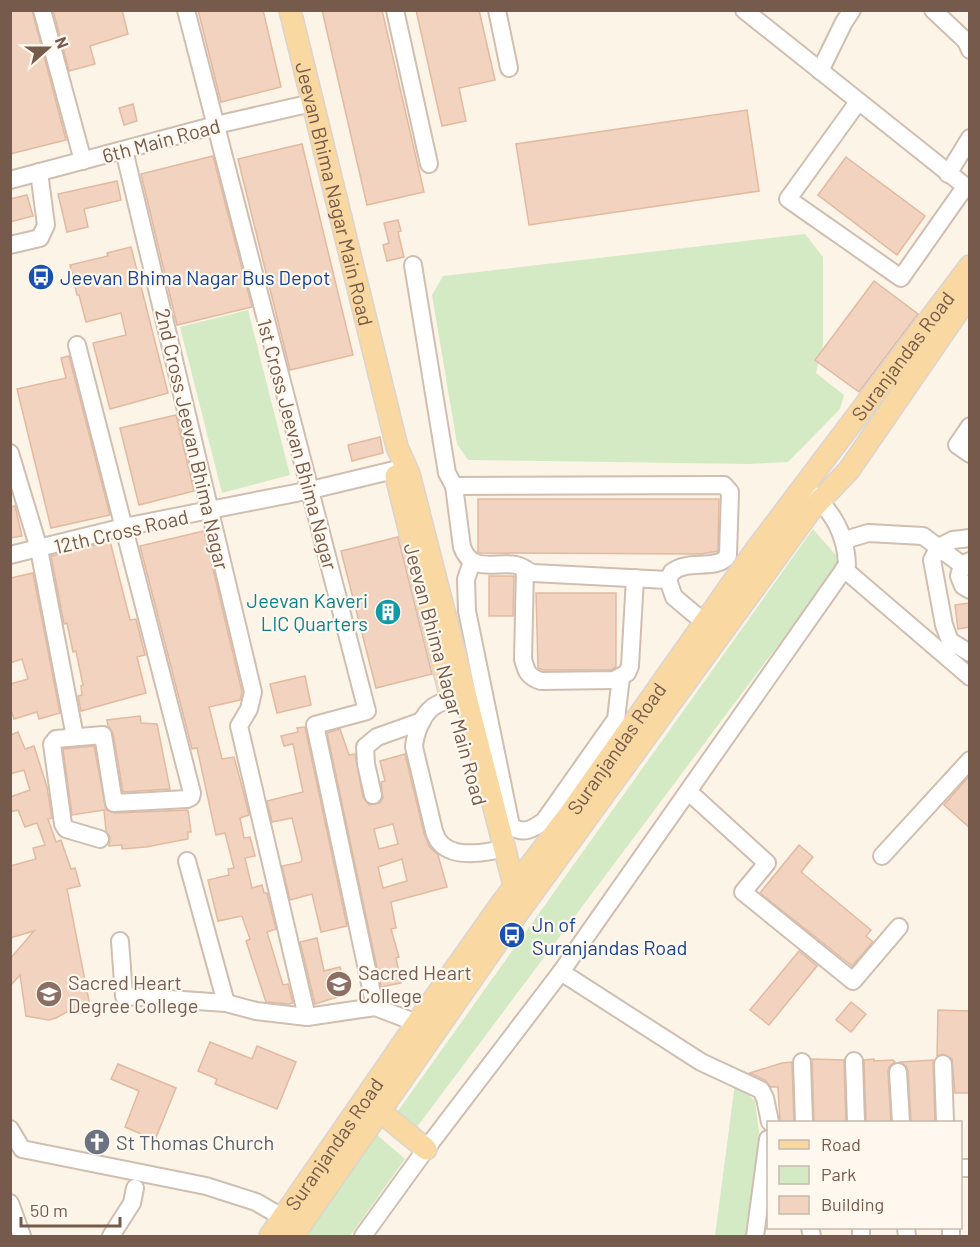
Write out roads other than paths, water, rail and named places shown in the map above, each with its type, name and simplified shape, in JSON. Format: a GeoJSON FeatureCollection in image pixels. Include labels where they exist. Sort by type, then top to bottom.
{"type":"FeatureCollection","features":[{"type":"Feature","properties":{"kind":"main road","name":"Jeevan Bhima Nagar Main Road"},"geometry":{"type":"LineString","coordinates":[[290,10],[397,447],[452,698],[492,851],[515,901]]}},
{"type":"Feature","properties":{"kind":"main road","name":"Suranjandas Road"},"geometry":{"type":"LineString","coordinates":[[270,1236],[292,1227],[372,1105],[515,901],[569,815],[755,551],[812,494],[969,266]]}},
{"type":"Feature","properties":{"kind":"main road","name":"Suranjandas Road"},"geometry":{"type":"LineString","coordinates":[[812,494],[849,470],[969,294]]}},
{"type":"Feature","properties":{"kind":"main road","name":"Jeevan Bhima Nagar Main Road"},"geometry":{"type":"LineString","coordinates":[[401,469],[515,901]]}},
{"type":"Feature","properties":{"kind":"main road","name":"Suranjandas Road"},"geometry":{"type":"LineString","coordinates":[[372,1105],[417,1023],[515,901],[810,511],[812,494]]}},
{"type":"Feature","properties":{"kind":"main road"},"geometry":{"type":"LineString","coordinates":[[372,1105],[426,1149]]}},
{"type":"Feature","properties":{"kind":"street"},"geometry":{"type":"LineString","coordinates":[[42,10],[83,161]]}},
{"type":"Feature","properties":{"kind":"street","name":"1st Cross Jeevan Bhima Nagar"},"geometry":{"type":"LineString","coordinates":[[186,10],[367,711],[315,725],[375,1007]]}},
{"type":"Feature","properties":{"kind":"street"},"geometry":{"type":"LineString","coordinates":[[395,10],[429,164]]}},
{"type":"Feature","properties":{"kind":"street"},"geometry":{"type":"LineString","coordinates":[[497,10],[509,68]]}},
{"type":"Feature","properties":{"kind":"street"},"geometry":{"type":"LineString","coordinates":[[744,10],[967,188],[901,278],[788,199],[858,102]]}},
{"type":"Feature","properties":{"kind":"street"},"geometry":{"type":"LineString","coordinates":[[820,71],[852,10]]}},
{"type":"Feature","properties":{"kind":"street"},"geometry":{"type":"LineString","coordinates":[[933,10],[968,42]]}},
{"type":"Feature","properties":{"kind":"street","name":"6th Main Road"},"geometry":{"type":"LineString","coordinates":[[10,180],[216,125],[312,103]]}},
{"type":"Feature","properties":{"kind":"street"},"geometry":{"type":"LineString","coordinates":[[948,174],[969,138]]}},
{"type":"Feature","properties":{"kind":"street","name":"2nd Cross Jeevan Bhima Nagar"},"geometry":{"type":"LineString","coordinates":[[124,150],[253,692],[249,709],[239,726],[307,1017]]}},
{"type":"Feature","properties":{"kind":"street"},"geometry":{"type":"LineString","coordinates":[[10,245],[40,238],[46,225],[39,172]]}},
{"type":"Feature","properties":{"kind":"street"},"geometry":{"type":"LineString","coordinates":[[413,265],[447,473],[454,486],[465,556],[471,562],[481,565],[519,566],[533,573],[668,580]]}},
{"type":"Feature","properties":{"kind":"street"},"geometry":{"type":"LineString","coordinates":[[77,345],[192,793],[187,799],[114,802],[103,735],[56,739],[52,744],[63,824],[66,829],[100,839]]}},
{"type":"Feature","properties":{"kind":"street"},"geometry":{"type":"LineString","coordinates":[[969,426],[957,445],[969,454]]}},
{"type":"Feature","properties":{"kind":"street"},"geometry":{"type":"LineString","coordinates":[[10,453],[39,549],[75,737]]}},
{"type":"Feature","properties":{"kind":"street","name":"12th Cross Road"},"geometry":{"type":"LineString","coordinates":[[10,555],[124,527],[211,511],[401,469]]}},
{"type":"Feature","properties":{"kind":"street"},"geometry":{"type":"LineString","coordinates":[[454,486],[724,485],[730,492],[726,560],[684,566],[672,572],[668,580],[674,597],[705,623]]}},
{"type":"Feature","properties":{"kind":"street"},"geometry":{"type":"LineString","coordinates":[[363,1236],[426,1149],[561,972],[847,565],[845,540],[825,505],[812,494]]}},
{"type":"Feature","properties":{"kind":"street"},"geometry":{"type":"LineString","coordinates":[[845,540],[868,532],[923,536],[966,563],[959,576],[960,581],[969,590]]}},
{"type":"Feature","properties":{"kind":"street"},"geometry":{"type":"LineString","coordinates":[[969,538],[953,540],[939,547],[932,560],[944,625],[950,641],[969,653]]}},
{"type":"Feature","properties":{"kind":"street"},"geometry":{"type":"LineString","coordinates":[[471,562],[465,594],[470,629],[512,826],[517,830],[528,830],[544,821],[616,719],[621,678]]}},
{"type":"Feature","properties":{"kind":"street"},"geometry":{"type":"LineString","coordinates":[[525,569],[523,659],[525,670],[531,678],[541,681],[614,680],[627,673],[630,666],[635,578]]}},
{"type":"Feature","properties":{"kind":"street"},"geometry":{"type":"LineString","coordinates":[[844,569],[969,677]]}},
{"type":"Feature","properties":{"kind":"street"},"geometry":{"type":"LineString","coordinates":[[452,698],[433,707],[422,721],[414,747],[437,842],[446,849],[475,854],[492,851]]}},
{"type":"Feature","properties":{"kind":"street"},"geometry":{"type":"LineString","coordinates":[[373,795],[366,764],[365,747],[377,737],[422,721]]}},
{"type":"Feature","properties":{"kind":"street"},"geometry":{"type":"LineString","coordinates":[[882,856],[969,760]]}},
{"type":"Feature","properties":{"kind":"street"},"geometry":{"type":"LineString","coordinates":[[689,792],[766,863],[743,892],[853,981],[899,927]]}},
{"type":"Feature","properties":{"kind":"street"},"geometry":{"type":"LineString","coordinates":[[187,861],[226,1003]]}},
{"type":"Feature","properties":{"kind":"street"},"geometry":{"type":"LineString","coordinates":[[120,941],[124,996],[226,1003],[256,1011],[307,1017],[375,1007],[417,1023]]}},
{"type":"Feature","properties":{"kind":"street"},"geometry":{"type":"LineString","coordinates":[[561,972],[701,1062],[761,1090],[770,1121]]}},
{"type":"Feature","properties":{"kind":"street"},"geometry":{"type":"LineString","coordinates":[[854,1061],[856,1121]]}},
{"type":"Feature","properties":{"kind":"street"},"geometry":{"type":"LineString","coordinates":[[802,1062],[804,1121]]}},
{"type":"Feature","properties":{"kind":"street"},"geometry":{"type":"LineString","coordinates":[[943,1064],[945,1121]]}},
{"type":"Feature","properties":{"kind":"street"},"geometry":{"type":"LineString","coordinates":[[898,1072],[901,1121]]}},
{"type":"Feature","properties":{"kind":"street"},"geometry":{"type":"LineString","coordinates":[[10,1129],[22,1149],[206,1186],[256,1202],[292,1227]]}},
{"type":"Feature","properties":{"kind":"street"},"geometry":{"type":"LineString","coordinates":[[760,1229],[767,1155]]}},
{"type":"Feature","properties":{"kind":"street"},"geometry":{"type":"LineString","coordinates":[[111,1236],[132,1203],[135,1188]]}},
{"type":"Feature","properties":{"kind":"street"},"geometry":{"type":"LineString","coordinates":[[10,1203],[19,1236]]}},
{"type":"Feature","properties":{"kind":"place","name":"Jeevan Bhima Nagar Bus Depot"},"geometry":{"type":"Point","coordinates":[41,277]}},
{"type":"Feature","properties":{"kind":"place","name":"Jeevan Kaveri LIC Quarters"},"geometry":{"type":"Point","coordinates":[388,612]}},
{"type":"Feature","properties":{"kind":"place","name":"Jn of Suranjandas Road"},"geometry":{"type":"Point","coordinates":[512,935]}},
{"type":"Feature","properties":{"kind":"place","name":"Sacred Heart College"},"geometry":{"type":"Point","coordinates":[339,984]}},
{"type":"Feature","properties":{"kind":"place","name":"Sacred Heart Degree College"},"geometry":{"type":"Point","coordinates":[49,994]}},
{"type":"Feature","properties":{"kind":"place","name":"St Thomas Church"},"geometry":{"type":"Point","coordinates":[97,1142]}}]}
